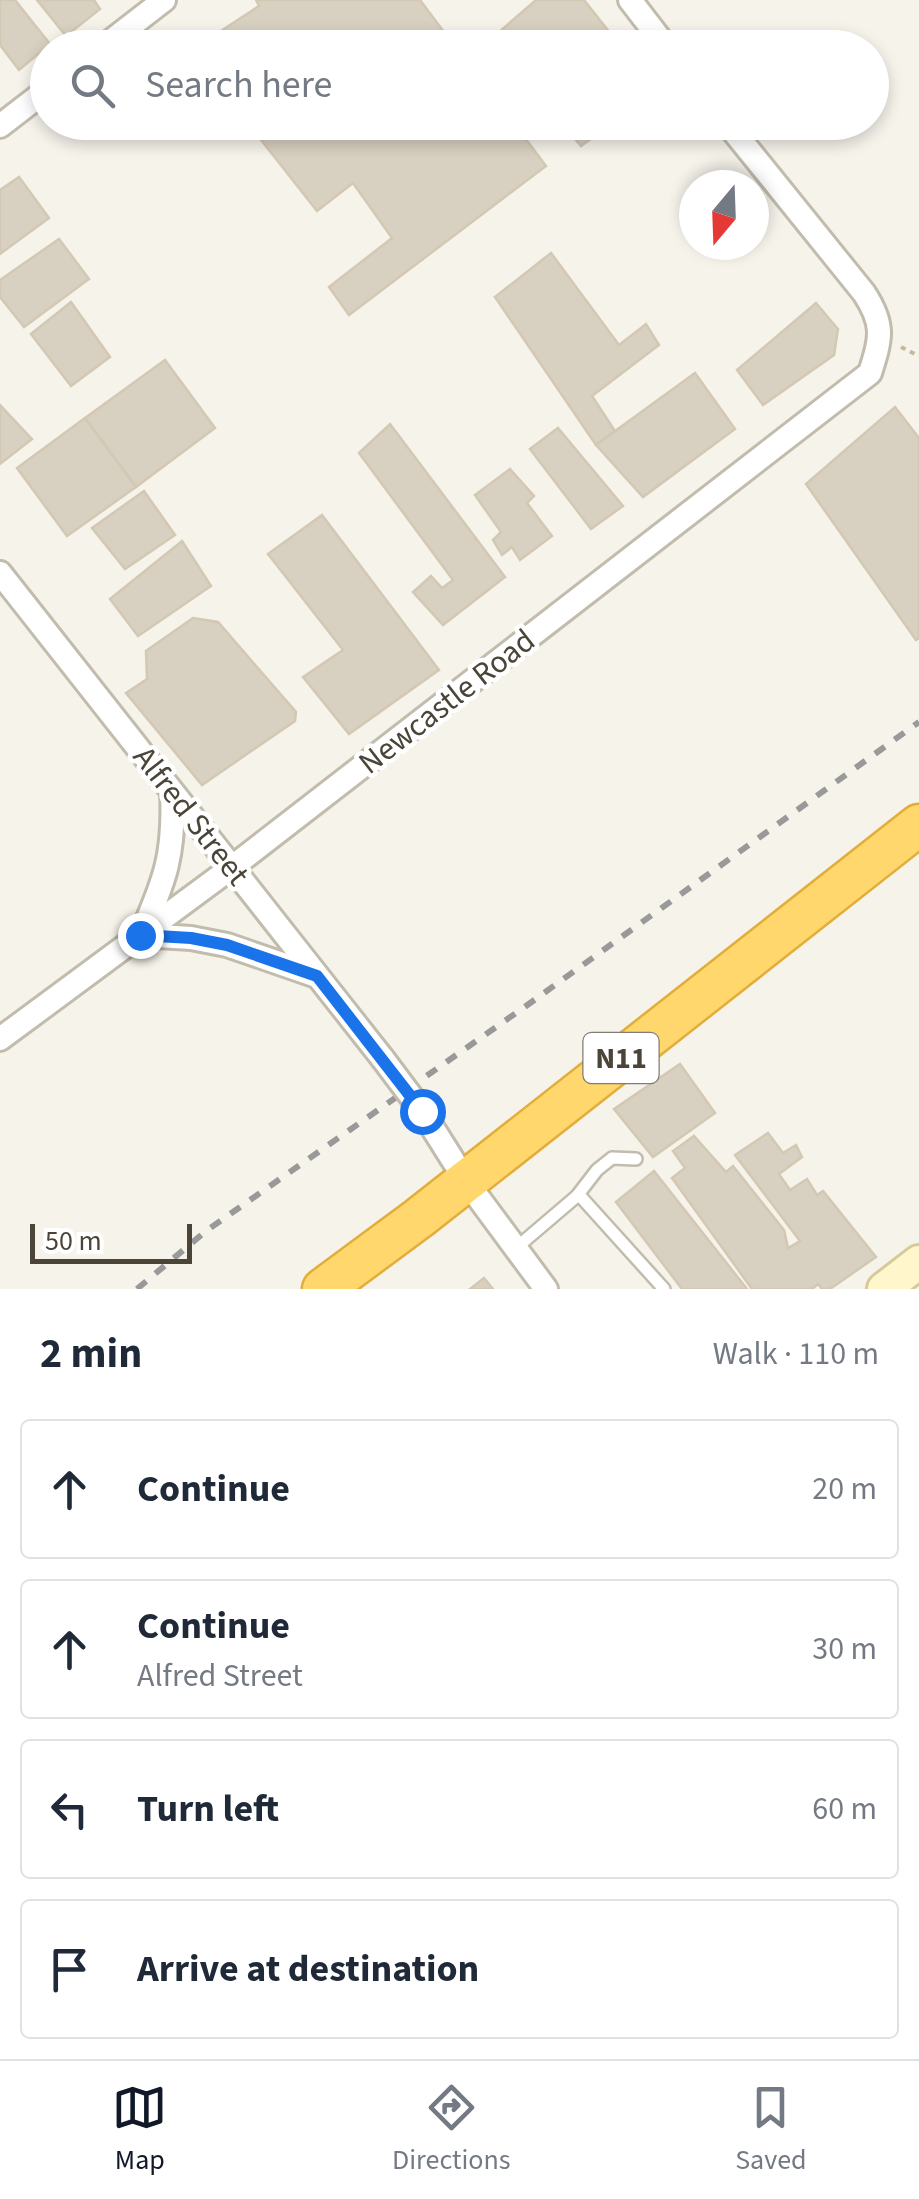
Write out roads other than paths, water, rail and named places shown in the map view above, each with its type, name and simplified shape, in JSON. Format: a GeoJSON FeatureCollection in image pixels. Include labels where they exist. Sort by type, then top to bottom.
{"type":"FeatureCollection","features":[{"type":"Feature","properties":{"kind":"highway","name":"N11"},"geometry":{"type":"LineString","coordinates":[[322,1289],[919,825]]}},
{"type":"Feature","properties":{"kind":"street"},"geometry":{"type":"LineString","coordinates":[[125,30],[164,0]]}},
{"type":"Feature","properties":{"kind":"street"},"geometry":{"type":"LineString","coordinates":[[630,0],[653,30]]}},
{"type":"Feature","properties":{"kind":"street"},"geometry":{"type":"LineString","coordinates":[[0,126],[30,104]]}},
{"type":"Feature","properties":{"kind":"street","name":"Newcastle Road"},"geometry":{"type":"LineString","coordinates":[[0,1039],[231,868],[870,374],[880,336],[878,315],[741,140]]}},
{"type":"Feature","properties":{"kind":"street","name":"Alfred Street"},"geometry":{"type":"LineString","coordinates":[[0,573],[383,1059],[546,1289]]}},
{"type":"Feature","properties":{"kind":"street"},"geometry":{"type":"LineString","coordinates":[[172,792],[174,832],[168,866],[140,935],[227,945],[317,976]]}},
{"type":"Feature","properties":{"kind":"street"},"geometry":{"type":"LineString","coordinates":[[884,1289],[919,1262]]}},
{"type":"Feature","properties":{"kind":"lane"},"geometry":{"type":"LineString","coordinates":[[516,1248],[577,1196],[612,1158],[636,1159]]}},
{"type":"Feature","properties":{"kind":"lane"},"geometry":{"type":"LineString","coordinates":[[577,1196],[590,1203],[664,1289]]}},
{"type":"Feature","properties":{"kind":"railway"},"geometry":{"type":"LineString","coordinates":[[137,1289],[206,1231],[919,722]]}}]}
